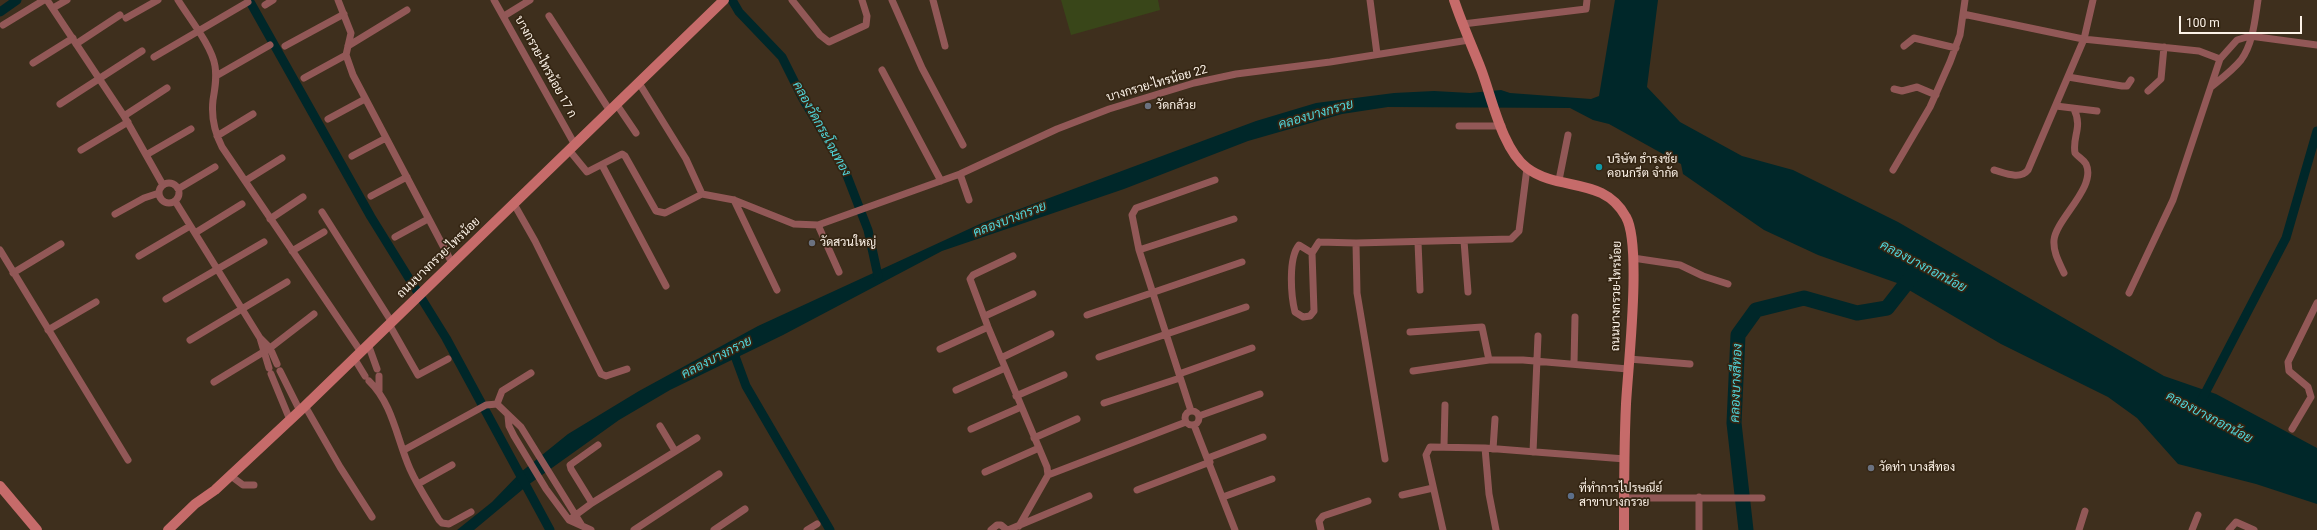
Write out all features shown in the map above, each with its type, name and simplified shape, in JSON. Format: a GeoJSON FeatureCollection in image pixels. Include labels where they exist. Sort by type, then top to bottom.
{"type":"FeatureCollection","features":[{"type":"Feature","properties":{"kind":"main road","name":"ถนนบางกรวย-ไทรน้อย"},"geometry":{"type":"LineString","coordinates":[[1454,0],[1481,68],[1500,123],[1516,156],[1527,168],[1540,175],[1595,189],[1614,201],[1627,218],[1631,228],[1633,258],[1625,459],[1624,530]]}},
{"type":"Feature","properties":{"kind":"main road","name":"ถนนบางกรวย-ไทรน้อย"},"geometry":{"type":"LineString","coordinates":[[168,530],[195,504],[215,490],[231,476],[302,409],[722,2]]}},
{"type":"Feature","properties":{"kind":"main road"},"geometry":{"type":"LineString","coordinates":[[0,486],[37,530]]}},
{"type":"Feature","properties":{"kind":"street"},"geometry":{"type":"LineString","coordinates":[[3,25],[44,0]]}},
{"type":"Feature","properties":{"kind":"street"},"geometry":{"type":"LineString","coordinates":[[47,0],[126,119],[163,185]]}},
{"type":"Feature","properties":{"kind":"street"},"geometry":{"type":"LineString","coordinates":[[53,8],[67,0]]}},
{"type":"Feature","properties":{"kind":"street"},"geometry":{"type":"LineString","coordinates":[[32,63],[158,0]]}},
{"type":"Feature","properties":{"kind":"street"},"geometry":{"type":"LineString","coordinates":[[178,0],[215,64],[216,76],[212,112],[217,136],[244,182],[361,351],[378,372],[379,391]]}},
{"type":"Feature","properties":{"kind":"street"},"geometry":{"type":"LineString","coordinates":[[265,5],[273,0]]}},
{"type":"Feature","properties":{"kind":"street"},"geometry":{"type":"LineString","coordinates":[[338,0],[350,33],[346,55],[365,99],[452,263]]}},
{"type":"Feature","properties":{"kind":"street","name":"บางกรวย-ไทรน้อย 17 ก"},"geometry":{"type":"LineString","coordinates":[[494,0],[504,16],[584,172],[589,172],[622,154],[627,158],[658,213],[665,213],[702,194]]}},
{"type":"Feature","properties":{"kind":"street"},"geometry":{"type":"LineString","coordinates":[[504,16],[530,0]]}},
{"type":"Feature","properties":{"kind":"street"},"geometry":{"type":"LineString","coordinates":[[792,0],[820,35],[829,42],[866,25],[867,16],[862,0]]}},
{"type":"Feature","properties":{"kind":"street"},"geometry":{"type":"LineString","coordinates":[[892,0],[922,68],[963,145]]}},
{"type":"Feature","properties":{"kind":"street"},"geometry":{"type":"LineString","coordinates":[[933,0],[945,46]]}},
{"type":"Feature","properties":{"kind":"street"},"geometry":{"type":"LineString","coordinates":[[1370,0],[1377,54]]}},
{"type":"Feature","properties":{"kind":"street"},"geometry":{"type":"LineString","coordinates":[[1463,24],[1586,9],[1587,0]]}},
{"type":"Feature","properties":{"kind":"street"},"geometry":{"type":"LineString","coordinates":[[1893,170],[1936,95],[1956,48],[1960,34],[1965,0]]}},
{"type":"Feature","properties":{"kind":"street"},"geometry":{"type":"LineString","coordinates":[[1994,170],[2019,176],[2025,175],[2084,39],[2093,0]]}},
{"type":"Feature","properties":{"kind":"street"},"geometry":{"type":"LineString","coordinates":[[2211,87],[2241,60],[2255,22],[2258,0]]}},
{"type":"Feature","properties":{"kind":"street"},"geometry":{"type":"LineString","coordinates":[[154,57],[198,33],[248,2]]}},
{"type":"Feature","properties":{"kind":"street"},"geometry":{"type":"LineString","coordinates":[[348,46],[407,10]]}},
{"type":"Feature","properties":{"kind":"street"},"geometry":{"type":"LineString","coordinates":[[286,46],[344,14]]}},
{"type":"Feature","properties":{"kind":"street"},"geometry":{"type":"LineString","coordinates":[[1963,14],[2084,39],[2199,51],[2220,59]]}},
{"type":"Feature","properties":{"kind":"street"},"geometry":{"type":"LineString","coordinates":[[549,16],[614,108],[636,133]]}},
{"type":"Feature","properties":{"kind":"street"},"geometry":{"type":"LineString","coordinates":[[2129,293],[2173,200],[2220,59],[2236,40],[2250,36],[2317,45]]}},
{"type":"Feature","properties":{"kind":"street"},"geometry":{"type":"LineString","coordinates":[[1904,46],[1914,38],[1956,48]]}},
{"type":"Feature","properties":{"kind":"street","name":"บางกรวย-ไทรน้อย 22"},"geometry":{"type":"LineString","coordinates":[[702,194],[734,200],[794,224],[818,224],[960,174],[1064,126],[1109,109],[1194,83],[1236,74],[1469,40]]}},
{"type":"Feature","properties":{"kind":"street"},"geometry":{"type":"LineString","coordinates":[[216,76],[270,45]]}},
{"type":"Feature","properties":{"kind":"street"},"geometry":{"type":"LineString","coordinates":[[2148,91],[2161,78],[2164,47]]}},
{"type":"Feature","properties":{"kind":"street"},"geometry":{"type":"LineString","coordinates":[[60,104],[142,51]]}},
{"type":"Feature","properties":{"kind":"street"},"geometry":{"type":"LineString","coordinates":[[304,78],[346,55]]}},
{"type":"Feature","properties":{"kind":"street"},"geometry":{"type":"LineString","coordinates":[[882,70],[941,181]]}},
{"type":"Feature","properties":{"kind":"street"},"geometry":{"type":"LineString","coordinates":[[2068,77],[2122,86],[2127,86],[2131,80]]}},
{"type":"Feature","properties":{"kind":"street"},"geometry":{"type":"LineString","coordinates":[[639,84],[686,159],[702,194]]}},
{"type":"Feature","properties":{"kind":"street"},"geometry":{"type":"LineString","coordinates":[[1894,89],[1902,91],[1916,87],[1936,95]]}},
{"type":"Feature","properties":{"kind":"street"},"geometry":{"type":"LineString","coordinates":[[82,150],[167,88]]}},
{"type":"Feature","properties":{"kind":"street"},"geometry":{"type":"LineString","coordinates":[[328,119],[365,99]]}},
{"type":"Feature","properties":{"kind":"street"},"geometry":{"type":"LineString","coordinates":[[2056,106],[2097,112]]}},
{"type":"Feature","properties":{"kind":"street"},"geometry":{"type":"LineString","coordinates":[[2064,273],[2055,253],[2054,239],[2078,197],[2087,171],[2083,160],[2075,153],[2074,146],[2079,128],[2074,109]]}},
{"type":"Feature","properties":{"kind":"street"},"geometry":{"type":"LineString","coordinates":[[217,136],[254,114]]}},
{"type":"Feature","properties":{"kind":"street"},"geometry":{"type":"LineString","coordinates":[[1459,126],[1500,123]]}},
{"type":"Feature","properties":{"kind":"street"},"geometry":{"type":"LineString","coordinates":[[146,155],[190,129]]}},
{"type":"Feature","properties":{"kind":"street"},"geometry":{"type":"LineString","coordinates":[[1558,180],[1568,135]]}},
{"type":"Feature","properties":{"kind":"street"},"geometry":{"type":"LineString","coordinates":[[352,156],[386,138]]}},
{"type":"Feature","properties":{"kind":"street"},"geometry":{"type":"LineString","coordinates":[[244,182],[282,158]]}},
{"type":"Feature","properties":{"kind":"street"},"geometry":{"type":"LineString","coordinates":[[602,165],[666,286]]}},
{"type":"Feature","properties":{"kind":"street"},"geometry":{"type":"LineString","coordinates":[[178,189],[215,167]]}},
{"type":"Feature","properties":{"kind":"street"},"geometry":{"type":"LineString","coordinates":[[1312,254],[1299,245],[1293,256],[1293,301],[1295,312],[1304,318],[1310,316],[1314,311],[1312,254],[1319,242],[1418,242],[1508,240],[1514,238],[1518,231],[1527,168]]}},
{"type":"Feature","properties":{"kind":"street"},"geometry":{"type":"LineString","coordinates":[[960,174],[969,200]]}},
{"type":"Feature","properties":{"kind":"street"},"geometry":{"type":"LineString","coordinates":[[371,196],[406,177]]}},
{"type":"Feature","properties":{"kind":"street"},"geometry":{"type":"LineString","coordinates":[[1191,411],[1139,250],[1132,220],[1133,211],[1215,180]]}},
{"type":"Feature","properties":{"kind":"street"},"geometry":{"type":"LineString","coordinates":[[163,185],[172,184],[178,189],[179,193],[175,201]]}},
{"type":"Feature","properties":{"kind":"street"},"geometry":{"type":"LineString","coordinates":[[163,185],[159,193],[160,198],[166,203],[175,201]]}},
{"type":"Feature","properties":{"kind":"street"},"geometry":{"type":"LineString","coordinates":[[114,214],[144,198],[159,193]]}},
{"type":"Feature","properties":{"kind":"street"},"geometry":{"type":"LineString","coordinates":[[270,219],[303,197]]}},
{"type":"Feature","properties":{"kind":"street"},"geometry":{"type":"LineString","coordinates":[[734,200],[778,290]]}},
{"type":"Feature","properties":{"kind":"street"},"geometry":{"type":"LineString","coordinates":[[175,201],[243,308],[260,338],[270,348],[302,409],[372,517]]}},
{"type":"Feature","properties":{"kind":"street"},"geometry":{"type":"LineString","coordinates":[[195,233],[242,204]]}},
{"type":"Feature","properties":{"kind":"street"},"geometry":{"type":"LineString","coordinates":[[514,204],[536,241],[601,374],[606,376],[627,369]]}},
{"type":"Feature","properties":{"kind":"street"},"geometry":{"type":"LineString","coordinates":[[322,212],[390,323],[418,375],[448,359]]}},
{"type":"Feature","properties":{"kind":"street"},"geometry":{"type":"LineString","coordinates":[[395,237],[428,219]]}},
{"type":"Feature","properties":{"kind":"street"},"geometry":{"type":"LineString","coordinates":[[1139,250],[1234,219]]}},
{"type":"Feature","properties":{"kind":"street"},"geometry":{"type":"LineString","coordinates":[[818,224],[839,272]]}},
{"type":"Feature","properties":{"kind":"street"},"geometry":{"type":"LineString","coordinates":[[139,256],[190,226]]}},
{"type":"Feature","properties":{"kind":"street"},"geometry":{"type":"LineString","coordinates":[[292,251],[324,232]]}},
{"type":"Feature","properties":{"kind":"street"},"geometry":{"type":"LineString","coordinates":[[1464,240],[1468,292]]}},
{"type":"Feature","properties":{"kind":"street"},"geometry":{"type":"LineString","coordinates":[[166,298],[264,242]]}},
{"type":"Feature","properties":{"kind":"street"},"geometry":{"type":"LineString","coordinates":[[1418,242],[1420,290]]}},
{"type":"Feature","properties":{"kind":"street"},"geometry":{"type":"LineString","coordinates":[[1356,243],[1357,293],[1385,459]]}},
{"type":"Feature","properties":{"kind":"street"},"geometry":{"type":"LineString","coordinates":[[14,273],[61,244]]}},
{"type":"Feature","properties":{"kind":"street"},"geometry":{"type":"LineString","coordinates":[[0,250],[128,460]]}},
{"type":"Feature","properties":{"kind":"street"},"geometry":{"type":"LineString","coordinates":[[1014,256],[973,275],[970,279],[1020,406],[1039,448],[1048,475]]}},
{"type":"Feature","properties":{"kind":"street"},"geometry":{"type":"LineString","coordinates":[[1633,258],[1680,265],[1703,276],[1728,284]]}},
{"type":"Feature","properties":{"kind":"street"},"geometry":{"type":"LineString","coordinates":[[1087,315],[1242,262]]}},
{"type":"Feature","properties":{"kind":"street"},"geometry":{"type":"LineString","coordinates":[[190,340],[287,282]]}},
{"type":"Feature","properties":{"kind":"street"},"geometry":{"type":"LineString","coordinates":[[985,316],[1033,294]]}},
{"type":"Feature","properties":{"kind":"street"},"geometry":{"type":"LineString","coordinates":[[48,330],[96,302]]}},
{"type":"Feature","properties":{"kind":"street"},"geometry":{"type":"LineString","coordinates":[[2292,429],[2311,397],[2308,386],[2290,371],[2288,362],[2317,304]]}},
{"type":"Feature","properties":{"kind":"street"},"geometry":{"type":"LineString","coordinates":[[1099,357],[1246,307]]}},
{"type":"Feature","properties":{"kind":"street"},"geometry":{"type":"LineString","coordinates":[[214,382],[263,353],[314,314]]}},
{"type":"Feature","properties":{"kind":"street"},"geometry":{"type":"LineString","coordinates":[[1574,364],[1575,318]]}},
{"type":"Feature","properties":{"kind":"street"},"geometry":{"type":"LineString","coordinates":[[940,349],[988,326]]}},
{"type":"Feature","properties":{"kind":"street"},"geometry":{"type":"LineString","coordinates":[[1410,332],[1482,328],[1489,360]]}},
{"type":"Feature","properties":{"kind":"street"},"geometry":{"type":"LineString","coordinates":[[1001,358],[1051,334]]}},
{"type":"Feature","properties":{"kind":"street"},"geometry":{"type":"LineString","coordinates":[[1533,452],[1538,336]]}},
{"type":"Feature","properties":{"kind":"street"},"geometry":{"type":"LineString","coordinates":[[260,338],[263,353],[290,420]]}},
{"type":"Feature","properties":{"kind":"street"},"geometry":{"type":"LineString","coordinates":[[1104,403],[1252,348]]}},
{"type":"Feature","properties":{"kind":"street"},"geometry":{"type":"LineString","coordinates":[[361,351],[367,378],[379,391],[404,450],[410,470],[442,523],[449,524],[471,512]]}},
{"type":"Feature","properties":{"kind":"street"},"geometry":{"type":"LineString","coordinates":[[1413,371],[1489,360],[1536,360],[1574,364],[1690,364]]}},
{"type":"Feature","properties":{"kind":"street"},"geometry":{"type":"LineString","coordinates":[[956,390],[1005,368]]}},
{"type":"Feature","properties":{"kind":"street"},"geometry":{"type":"LineString","coordinates":[[497,404],[502,391],[532,373]]}},
{"type":"Feature","properties":{"kind":"street"},"geometry":{"type":"LineString","coordinates":[[1016,396],[1064,375]]}},
{"type":"Feature","properties":{"kind":"street"},"geometry":{"type":"LineString","coordinates":[[1199,416],[1260,394]]}},
{"type":"Feature","properties":{"kind":"street"},"geometry":{"type":"LineString","coordinates":[[404,450],[483,406],[497,404],[504,409],[508,416],[509,426],[528,462],[569,520],[581,524],[591,530]]}},
{"type":"Feature","properties":{"kind":"street"},"geometry":{"type":"LineString","coordinates":[[1444,446],[1445,405]]}},
{"type":"Feature","properties":{"kind":"street"},"geometry":{"type":"LineString","coordinates":[[972,429],[1020,406]]}},
{"type":"Feature","properties":{"kind":"street"},"geometry":{"type":"LineString","coordinates":[[1191,411],[1197,413],[1199,416]]}},
{"type":"Feature","properties":{"kind":"street"},"geometry":{"type":"LineString","coordinates":[[1186,422],[1185,415],[1191,411]]}},
{"type":"Feature","properties":{"kind":"street"},"geometry":{"type":"LineString","coordinates":[[508,416],[516,421],[521,427],[537,456],[576,514],[581,524]]}},
{"type":"Feature","properties":{"kind":"street"},"geometry":{"type":"LineString","coordinates":[[1194,425],[1198,421],[1199,416]]}},
{"type":"Feature","properties":{"kind":"street"},"geometry":{"type":"LineString","coordinates":[[1034,438],[1077,419]]}},
{"type":"Feature","properties":{"kind":"street"},"geometry":{"type":"LineString","coordinates":[[1493,449],[1494,419]]}},
{"type":"Feature","properties":{"kind":"street"},"geometry":{"type":"LineString","coordinates":[[1019,526],[1048,475],[1186,422],[1194,425],[1209,460],[1235,530]]}},
{"type":"Feature","properties":{"kind":"street"},"geometry":{"type":"LineString","coordinates":[[660,426],[676,451]]}},
{"type":"Feature","properties":{"kind":"street"},"geometry":{"type":"LineString","coordinates":[[1137,490],[1263,437]]}},
{"type":"Feature","properties":{"kind":"street"},"geometry":{"type":"LineString","coordinates":[[569,520],[592,503],[697,438]]}},
{"type":"Feature","properties":{"kind":"street"},"geometry":{"type":"LineString","coordinates":[[592,503],[570,465],[598,445]]}},
{"type":"Feature","properties":{"kind":"street"},"geometry":{"type":"LineString","coordinates":[[1443,530],[1426,455],[1427,450],[1434,445],[1625,459]]}},
{"type":"Feature","properties":{"kind":"street"},"geometry":{"type":"LineString","coordinates":[[985,472],[1039,448]]}},
{"type":"Feature","properties":{"kind":"street"},"geometry":{"type":"LineString","coordinates":[[1485,448],[1488,494],[1496,530]]}},
{"type":"Feature","properties":{"kind":"street"},"geometry":{"type":"LineString","coordinates":[[418,484],[452,465]]}},
{"type":"Feature","properties":{"kind":"street"},"geometry":{"type":"LineString","coordinates":[[634,530],[719,474]]}},
{"type":"Feature","properties":{"kind":"street"},"geometry":{"type":"LineString","coordinates":[[231,476],[243,485],[254,485]]}},
{"type":"Feature","properties":{"kind":"street"},"geometry":{"type":"LineString","coordinates":[[1223,497],[1272,479]]}},
{"type":"Feature","properties":{"kind":"street"},"geometry":{"type":"LineString","coordinates":[[1402,495],[1433,488]]}},
{"type":"Feature","properties":{"kind":"street"},"geometry":{"type":"LineString","coordinates":[[991,530],[997,525],[1001,525],[1007,530],[1019,526],[1089,496]]}},
{"type":"Feature","properties":{"kind":"street"},"geometry":{"type":"LineString","coordinates":[[1699,497],[1700,530]]}},
{"type":"Feature","properties":{"kind":"street"},"geometry":{"type":"LineString","coordinates":[[1624,498],[1758,498]]}},
{"type":"Feature","properties":{"kind":"street"},"geometry":{"type":"LineString","coordinates":[[1321,530],[1319,521],[1323,516],[1368,502]]}},
{"type":"Feature","properties":{"kind":"street"},"geometry":{"type":"LineString","coordinates":[[714,530],[745,509]]}},
{"type":"Feature","properties":{"kind":"street"},"geometry":{"type":"LineString","coordinates":[[2079,530],[2085,511]]}},
{"type":"Feature","properties":{"kind":"street"},"geometry":{"type":"LineString","coordinates":[[2192,530],[2198,515]]}},
{"type":"Feature","properties":{"kind":"street"},"geometry":{"type":"LineString","coordinates":[[2229,530],[2236,522],[2254,530]]}},
{"type":"Feature","properties":{"kind":"street"},"geometry":{"type":"LineString","coordinates":[[807,530],[817,524]]}},
{"type":"Feature","properties":{"kind":"green space"},"geometry":{"type":"Polygon","coordinates":[[[1061,0],[1158,0],[1160,10],[1071,35],[1061,0]]]}},
{"type":"Feature","properties":{"kind":"water"},"geometry":{"type":"Polygon","coordinates":[[[1615,0],[1658,0],[1647,87],[1680,122],[1742,156],[1793,170],[1898,222],[2164,376],[2216,394],[2317,448],[2317,504],[2256,484],[2178,464],[2137,418],[2108,397],[2001,344],[1897,283],[1818,255],[1764,230],[1683,174],[1681,164],[1609,124],[1593,120],[1570,108],[1388,107],[1342,114],[1248,141],[1124,189],[942,251],[783,335],[670,390],[619,420],[528,485],[474,530],[457,530],[492,502],[521,472],[568,434],[639,391],[758,326],[982,223],[1256,121],[1316,103],[1394,93],[1434,91],[1470,93],[1501,90],[1510,93],[1591,99],[1599,96],[1615,0]]]}},
{"type":"Feature","properties":{"kind":"waterway"},"geometry":{"type":"LineString","coordinates":[[0,12],[17,0]]}},
{"type":"Feature","properties":{"kind":"waterway"},"geometry":{"type":"LineString","coordinates":[[249,0],[371,217],[446,338],[550,530]]}},
{"type":"Feature","properties":{"kind":"waterway","name":"คลองวัดกระโจมทอง"},"geometry":{"type":"LineString","coordinates":[[732,0],[739,12],[782,57],[803,99],[844,168],[868,230],[878,276]]}},
{"type":"Feature","properties":{"kind":"waterway","name":"คลองบางกอกน้อย"},"geometry":{"type":"LineString","coordinates":[[2201,401],[2286,238],[2317,131]]}},
{"type":"Feature","properties":{"kind":"waterway","name":"คลองบางสีทอง"},"geometry":{"type":"LineString","coordinates":[[1746,530],[1734,423],[1738,335],[1756,310],[1804,298],[1857,313],[1887,308],[1916,271]]}},
{"type":"Feature","properties":{"kind":"waterway","name":"คลองบางกรวย"},"geometry":{"type":"LineString","coordinates":[[732,348],[746,386],[830,530]]}},
{"type":"Feature","properties":{"kind":"place","name":"วัดกล้วย"},"geometry":{"type":"Point","coordinates":[1148,106]}},
{"type":"Feature","properties":{"kind":"place","name":"บริษัท ธำรงชัย คอนกรีต จำกัด"},"geometry":{"type":"Point","coordinates":[1599,167]}},
{"type":"Feature","properties":{"kind":"place","name":"วัดสวนใหญ่"},"geometry":{"type":"Point","coordinates":[812,243]}},
{"type":"Feature","properties":{"kind":"place","name":"วัดท่า บางสีทอง"},"geometry":{"type":"Point","coordinates":[1871,468]}},
{"type":"Feature","properties":{"kind":"place","name":"ที่ทำการไปรษณีย์ สาขาบางกรวย"},"geometry":{"type":"Point","coordinates":[1571,496]}}]}
